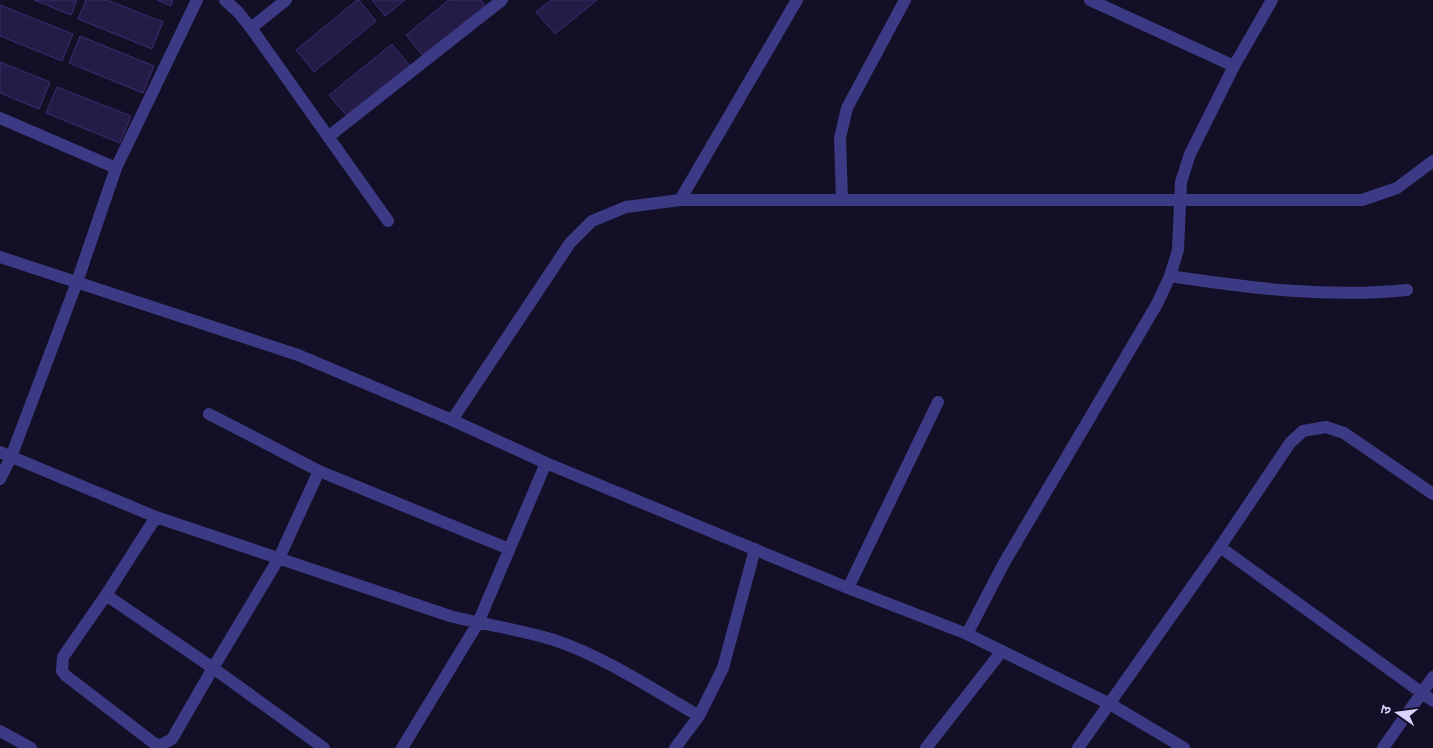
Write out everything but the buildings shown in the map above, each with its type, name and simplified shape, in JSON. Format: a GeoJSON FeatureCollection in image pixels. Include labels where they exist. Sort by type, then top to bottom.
{"type":"FeatureCollection","features":[{"type":"Feature","properties":{"kind":"street"},"geometry":{"type":"LineString","coordinates":[[0,479],[6,454],[77,282],[116,168],[197,0]]}},
{"type":"Feature","properties":{"kind":"street"},"geometry":{"type":"LineString","coordinates":[[225,0],[251,28],[388,221]]}},
{"type":"Feature","properties":{"kind":"street"},"geometry":{"type":"LineString","coordinates":[[251,28],[286,0]]}},
{"type":"Feature","properties":{"kind":"street"},"geometry":{"type":"LineString","coordinates":[[328,136],[502,0]]}},
{"type":"Feature","properties":{"kind":"street"},"geometry":{"type":"LineString","coordinates":[[680,200],[797,0]]}},
{"type":"Feature","properties":{"kind":"street"},"geometry":{"type":"LineString","coordinates":[[842,200],[840,138],[846,108],[905,0]]}},
{"type":"Feature","properties":{"kind":"street"},"geometry":{"type":"LineString","coordinates":[[1090,0],[1234,66]]}},
{"type":"Feature","properties":{"kind":"street"},"geometry":{"type":"LineString","coordinates":[[966,634],[1004,564],[1156,304],[1170,276],[1178,250],[1181,182],[1190,154],[1234,66],[1272,0]]}},
{"type":"Feature","properties":{"kind":"street"},"geometry":{"type":"LineString","coordinates":[[0,118],[116,168]]}},
{"type":"Feature","properties":{"kind":"street"},"geometry":{"type":"LineString","coordinates":[[452,420],[570,243],[592,221],[626,207],[680,200],[1362,200],[1397,188],[1433,161]]}},
{"type":"Feature","properties":{"kind":"street"},"geometry":{"type":"LineString","coordinates":[[0,257],[298,355],[452,420],[546,463],[848,588],[966,634],[1110,704],[1184,748]]}},
{"type":"Feature","properties":{"kind":"street"},"geometry":{"type":"LineString","coordinates":[[1170,276],[1238,286],[1301,292],[1370,293],[1407,290]]}},
{"type":"Feature","properties":{"kind":"street"},"geometry":{"type":"LineString","coordinates":[[848,588],[938,402]]}},
{"type":"Feature","properties":{"kind":"street"},"geometry":{"type":"LineString","coordinates":[[209,414],[319,471],[509,549]]}},
{"type":"Feature","properties":{"kind":"street"},"geometry":{"type":"LineString","coordinates":[[1078,748],[1220,548],[1290,443],[1303,431],[1326,427],[1344,434],[1433,494]]}},
{"type":"Feature","properties":{"kind":"street"},"geometry":{"type":"LineString","coordinates":[[6,454],[156,517],[450,616],[554,640],[591,655],[699,716]]}},
{"type":"Feature","properties":{"kind":"street"},"geometry":{"type":"LineString","coordinates":[[402,748],[478,623],[546,463]]}},
{"type":"Feature","properties":{"kind":"street"},"geometry":{"type":"LineString","coordinates":[[156,517],[106,595],[63,657],[62,671],[154,744],[160,745],[172,739],[212,668],[279,558],[319,471]]}},
{"type":"Feature","properties":{"kind":"street"},"geometry":{"type":"LineString","coordinates":[[1220,548],[1433,701]]}},
{"type":"Feature","properties":{"kind":"street"},"geometry":{"type":"LineString","coordinates":[[675,748],[699,716],[723,668],[755,549]]}},
{"type":"Feature","properties":{"kind":"street"},"geometry":{"type":"LineString","coordinates":[[106,595],[324,748]]}},
{"type":"Feature","properties":{"kind":"street"},"geometry":{"type":"LineString","coordinates":[[926,748],[1002,651]]}},
{"type":"Feature","properties":{"kind":"street"},"geometry":{"type":"LineString","coordinates":[[1383,748],[1433,677]]}},
{"type":"Feature","properties":{"kind":"street"},"geometry":{"type":"LineString","coordinates":[[0,731],[31,748]]}}]}
